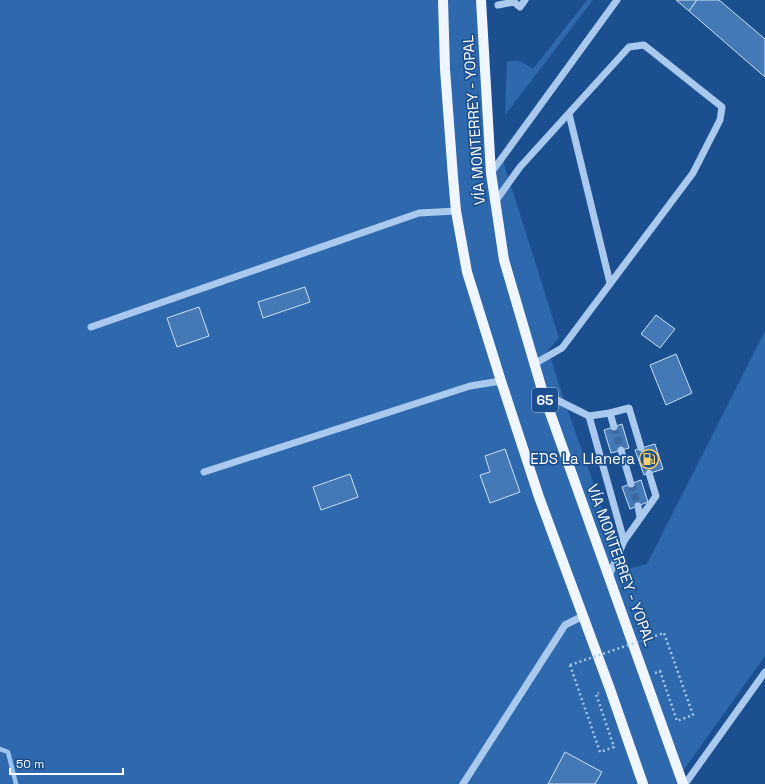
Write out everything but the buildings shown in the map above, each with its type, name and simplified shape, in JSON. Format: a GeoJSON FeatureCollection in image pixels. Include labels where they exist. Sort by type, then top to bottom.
{"type":"FeatureCollection","features":[{"type":"Feature","properties":{"kind":"main road","name":"VÍA MONTERREY - YOPAL"},"geometry":{"type":"LineString","coordinates":[[443,0],[445,69],[456,211],[467,272],[539,497],[584,616],[643,784]]}},
{"type":"Feature","properties":{"kind":"main road","name":"VÍA MONTERREY - YOPAL"},"geometry":{"type":"LineString","coordinates":[[480,0],[490,173],[504,260],[543,393],[684,784]]}},
{"type":"Feature","properties":{"kind":"street"},"geometry":{"type":"LineString","coordinates":[[498,5],[514,2],[520,7],[525,0]]}},
{"type":"Feature","properties":{"kind":"street"},"geometry":{"type":"LineString","coordinates":[[490,173],[616,0]]}},
{"type":"Feature","properties":{"kind":"street"},"geometry":{"type":"LineString","coordinates":[[495,202],[520,167],[629,47],[644,45],[722,107],[720,120],[693,173],[562,348],[534,364]]}},
{"type":"Feature","properties":{"kind":"street"},"geometry":{"type":"LineString","coordinates":[[568,114],[610,283]]}},
{"type":"Feature","properties":{"kind":"street"},"geometry":{"type":"LineString","coordinates":[[90,327],[419,213],[456,211]]}},
{"type":"Feature","properties":{"kind":"street"},"geometry":{"type":"LineString","coordinates":[[204,472],[470,386],[501,381]]}},
{"type":"Feature","properties":{"kind":"street"},"geometry":{"type":"LineString","coordinates":[[543,393],[589,416],[630,408],[641,448]]}},
{"type":"Feature","properties":{"kind":"street"},"geometry":{"type":"LineString","coordinates":[[610,413],[614,427]]}},
{"type":"Feature","properties":{"kind":"street"},"geometry":{"type":"LineString","coordinates":[[589,416],[624,541]]}},
{"type":"Feature","properties":{"kind":"street"},"geometry":{"type":"LineString","coordinates":[[621,450],[631,484]]}},
{"type":"Feature","properties":{"kind":"street"},"geometry":{"type":"LineString","coordinates":[[609,576],[624,541],[656,496],[649,473]]}},
{"type":"Feature","properties":{"kind":"street"},"geometry":{"type":"LineString","coordinates":[[638,506],[640,517]]}},
{"type":"Feature","properties":{"kind":"street"},"geometry":{"type":"LineString","coordinates":[[463,784],[565,625],[584,616]]}},
{"type":"Feature","properties":{"kind":"street"},"geometry":{"type":"LineString","coordinates":[[684,784],[765,672]]}},
{"type":"Feature","properties":{"kind":"path"},"geometry":{"type":"LineString","coordinates":[[610,689],[596,694],[614,748],[600,752],[570,665],[664,633],[693,715],[677,720],[660,671],[645,676]]}},
{"type":"Feature","properties":{"kind":"shaded area"},"geometry":{"type":"Polygon","coordinates":[[[0,0],[485,0],[494,170],[504,157],[504,164],[559,338],[548,350],[624,570],[647,564],[765,331],[765,656],[683,771],[687,784],[0,784],[0,0]]]}},
{"type":"Feature","properties":{"kind":"shaded area"},"geometry":{"type":"Polygon","coordinates":[[[587,0],[593,0],[505,115],[507,61],[521,62],[533,69],[587,0]]]}},
{"type":"Feature","properties":{"kind":"waterway"},"geometry":{"type":"LineString","coordinates":[[0,749],[8,752],[16,784]]}},
{"type":"Feature","properties":{"kind":"tunnel"},"geometry":{"type":"LineString","coordinates":[[614,427],[621,450]]}},
{"type":"Feature","properties":{"kind":"tunnel"},"geometry":{"type":"LineString","coordinates":[[641,448],[649,473]]}},
{"type":"Feature","properties":{"kind":"tunnel"},"geometry":{"type":"LineString","coordinates":[[631,484],[638,506]]}},
{"type":"Feature","properties":{"kind":"place","name":"EDS La Llanera"},"geometry":{"type":"Point","coordinates":[649,459]}}]}
